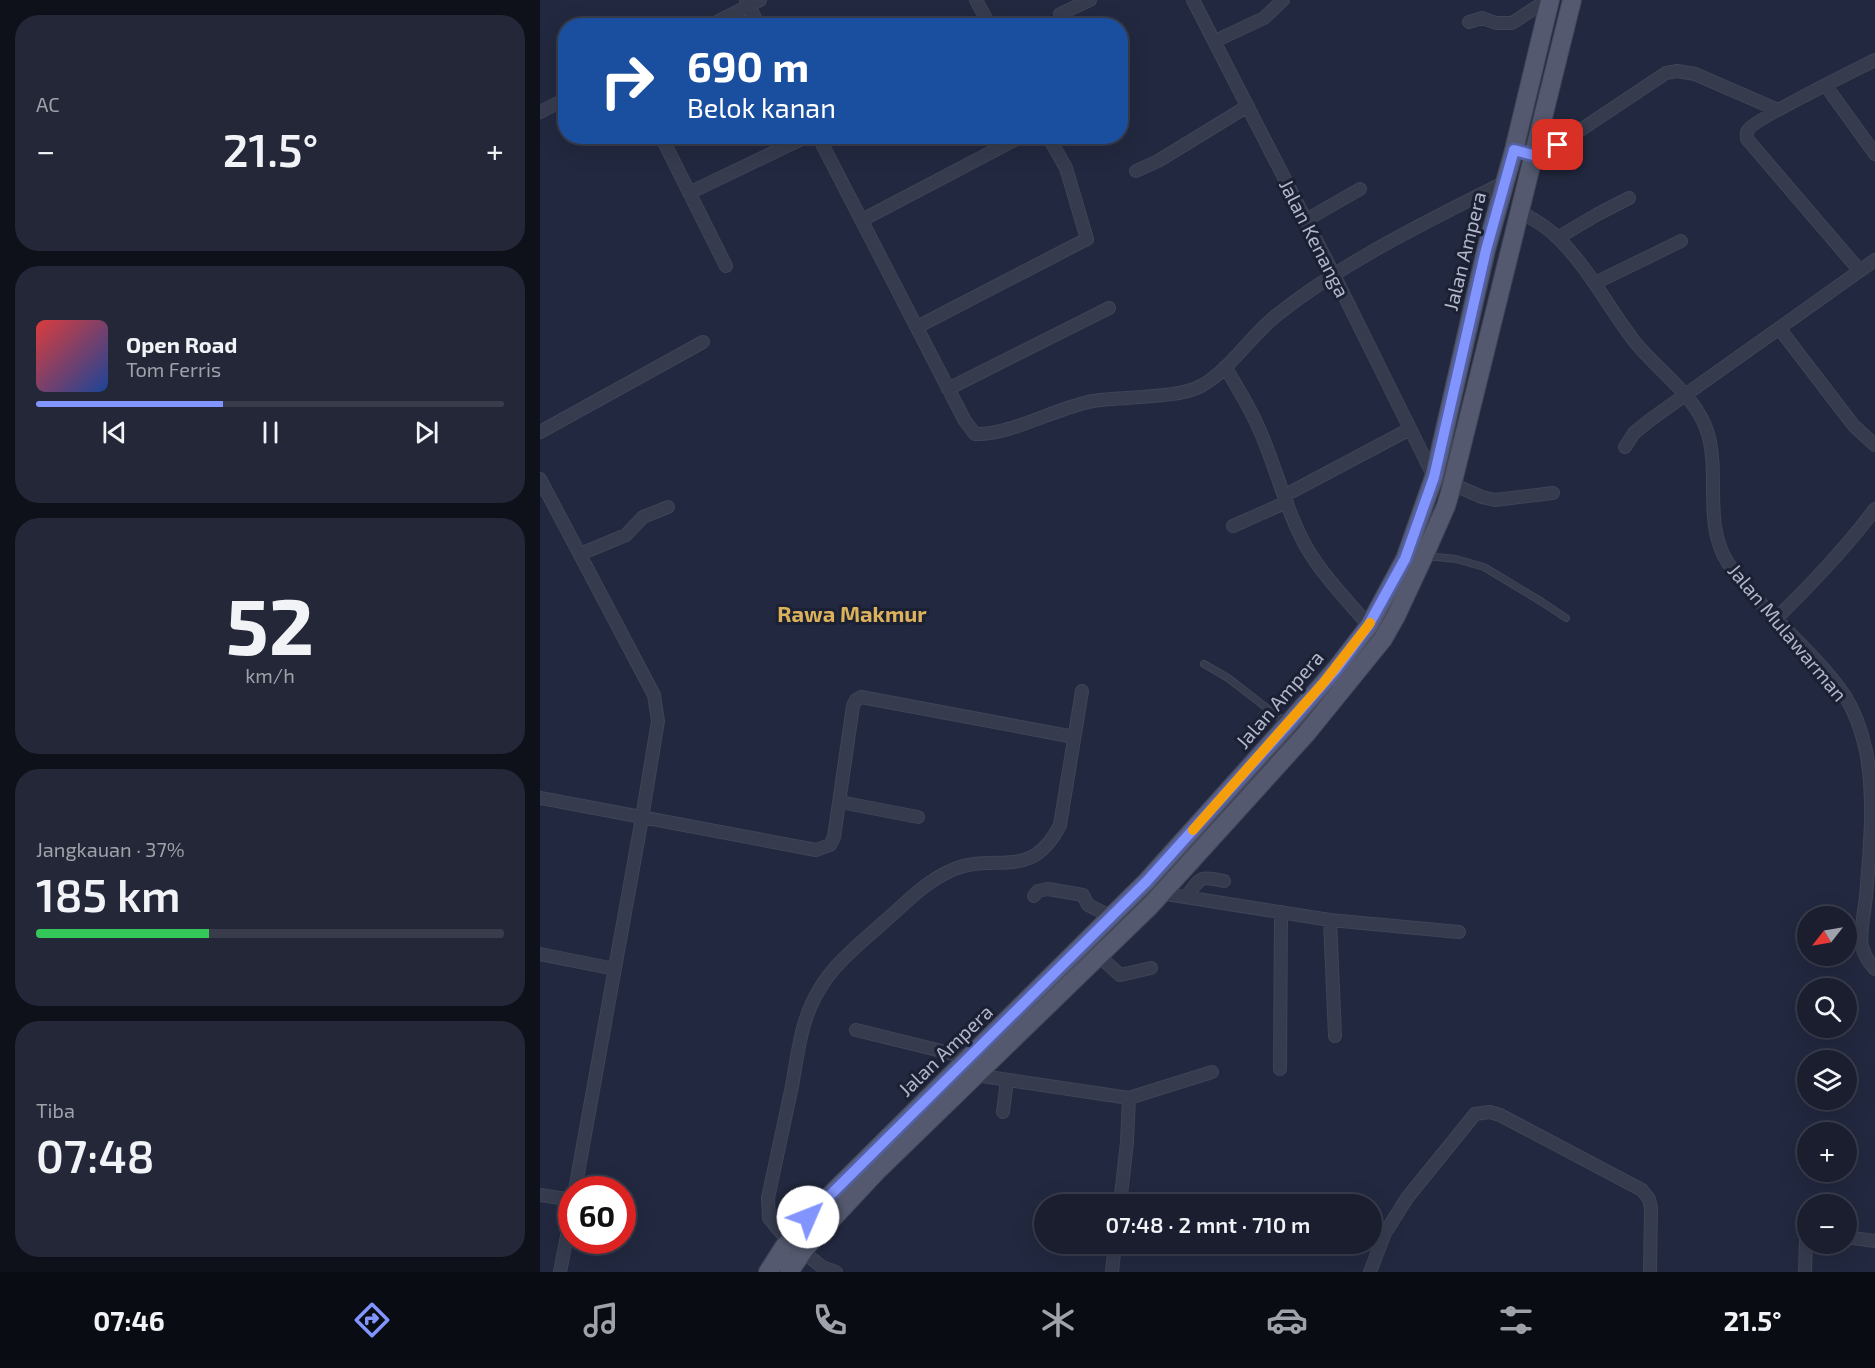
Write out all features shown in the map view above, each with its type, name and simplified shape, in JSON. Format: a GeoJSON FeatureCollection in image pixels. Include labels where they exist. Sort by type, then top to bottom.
{"type":"FeatureCollection","features":[{"type":"Feature","properties":{"kind":"main road","name":"Jalan Ampera"},"geometry":{"type":"LineString","coordinates":[[789,1272],[795,1246],[808,1217],[901,1124],[973,1067],[1074,967],[1112,917],[1288,724],[1336,669],[1368,626],[1405,559],[1434,477],[1486,250],[1514,150],[1550,0]]}},
{"type":"Feature","properties":{"kind":"main road","name":"Jalan Ampera"},"geometry":{"type":"LineString","coordinates":[[1074,967],[1099,956],[1306,734],[1383,639],[1396,616],[1446,506],[1572,0]]}},
{"type":"Feature","properties":{"kind":"main road","name":"Jalan Ampera"},"geometry":{"type":"LineString","coordinates":[[768,1272],[795,1246]]}},
{"type":"Feature","properties":{"kind":"street"},"geometry":{"type":"LineString","coordinates":[[976,0],[986,18]]}},
{"type":"Feature","properties":{"kind":"street"},"geometry":{"type":"LineString","coordinates":[[1060,14],[1090,0]]}},
{"type":"Feature","properties":{"kind":"street","name":"Jalan Kenanga"},"geometry":{"type":"LineString","coordinates":[[1192,0],[1334,275],[1434,477]]}},
{"type":"Feature","properties":{"kind":"street"},"geometry":{"type":"LineString","coordinates":[[1215,41],[1264,18],[1284,0]]}},
{"type":"Feature","properties":{"kind":"street"},"geometry":{"type":"LineString","coordinates":[[1469,22],[1482,18],[1496,23],[1512,23],[1550,0]]}},
{"type":"Feature","properties":{"kind":"street"},"geometry":{"type":"LineString","coordinates":[[724,18],[752,2],[757,18]]}},
{"type":"Feature","properties":{"kind":"street"},"geometry":{"type":"LineString","coordinates":[[1860,271],[1747,139],[1748,129],[1778,110],[1875,60]]}},
{"type":"Feature","properties":{"kind":"street"},"geometry":{"type":"LineString","coordinates":[[1514,150],[1533,155],[1558,145],[1666,73],[1677,71],[1695,74],[1778,110]]}},
{"type":"Feature","properties":{"kind":"street"},"geometry":{"type":"LineString","coordinates":[[1826,86],[1875,154]]}},
{"type":"Feature","properties":{"kind":"street"},"geometry":{"type":"LineString","coordinates":[[540,112],[558,103]]}},
{"type":"Feature","properties":{"kind":"street"},"geometry":{"type":"LineString","coordinates":[[1136,171],[1158,161],[1248,106]]}},
{"type":"Feature","properties":{"kind":"street"},"geometry":{"type":"LineString","coordinates":[[665,144],[726,266]]}},
{"type":"Feature","properties":{"kind":"street"},"geometry":{"type":"LineString","coordinates":[[689,193],[791,144]]}},
{"type":"Feature","properties":{"kind":"street"},"geometry":{"type":"LineString","coordinates":[[822,144],[948,389],[975,434],[987,434],[1091,401],[1184,391],[1200,386],[1225,367],[1276,316],[1334,275],[1409,231],[1505,182]]}},
{"type":"Feature","properties":{"kind":"street"},"geometry":{"type":"LineString","coordinates":[[862,220],[1007,144]]}},
{"type":"Feature","properties":{"kind":"street"},"geometry":{"type":"LineString","coordinates":[[916,327],[1087,239],[1066,168],[1052,144]]}},
{"type":"Feature","properties":{"kind":"street"},"geometry":{"type":"LineString","coordinates":[[1306,220],[1360,189]]}},
{"type":"Feature","properties":{"kind":"street"},"geometry":{"type":"LineString","coordinates":[[1558,237],[1629,198]]}},
{"type":"Feature","properties":{"kind":"street","name":"Jalan Mulawarman"},"geometry":{"type":"LineString","coordinates":[[1519,212],[1543,224],[1558,237],[1584,267],[1637,344],[1684,395],[1701,419],[1709,441],[1713,464],[1713,516],[1720,545],[1727,561],[1833,681],[1845,697],[1870,750],[1871,828],[1861,944],[1870,965],[1875,969]]}},
{"type":"Feature","properties":{"kind":"street"},"geometry":{"type":"LineString","coordinates":[[1595,283],[1681,241]]}},
{"type":"Feature","properties":{"kind":"street"},"geometry":{"type":"LineString","coordinates":[[1625,447],[1650,420],[1875,260]]}},
{"type":"Feature","properties":{"kind":"street"},"geometry":{"type":"LineString","coordinates":[[948,389],[1109,308]]}},
{"type":"Feature","properties":{"kind":"street"},"geometry":{"type":"LineString","coordinates":[[1779,328],[1854,426],[1875,445]]}},
{"type":"Feature","properties":{"kind":"street"},"geometry":{"type":"LineString","coordinates":[[540,432],[703,342]]}},
{"type":"Feature","properties":{"kind":"street"},"geometry":{"type":"LineString","coordinates":[[1225,367],[1261,432],[1290,496],[1308,549],[1325,575],[1368,626]]}},
{"type":"Feature","properties":{"kind":"street"},"geometry":{"type":"LineString","coordinates":[[1233,526],[1410,429]]}},
{"type":"Feature","properties":{"kind":"street"},"geometry":{"type":"LineString","coordinates":[[540,479],[647,681],[656,704],[658,721],[578,1176]]}},
{"type":"Feature","properties":{"kind":"street"},"geometry":{"type":"LineString","coordinates":[[1452,484],[1495,500],[1553,493]]}},
{"type":"Feature","properties":{"kind":"street"},"geometry":{"type":"LineString","coordinates":[[580,554],[626,535],[643,517],[668,507]]}},
{"type":"Feature","properties":{"kind":"street"},"geometry":{"type":"LineString","coordinates":[[1776,619],[1818,578],[1875,509]]}},
{"type":"Feature","properties":{"kind":"street"},"geometry":{"type":"LineString","coordinates":[[836,1272],[822,1267],[795,1246],[769,1218],[768,1198],[805,1018],[820,988],[836,967],[938,877],[963,866],[1012,862],[1033,857],[1042,852],[1052,841],[1060,825],[1082,691]]}},
{"type":"Feature","properties":{"kind":"street"},"geometry":{"type":"LineString","coordinates":[[541,796],[642,818],[816,850],[830,845],[834,837],[853,706],[861,697],[1074,737]]}},
{"type":"Feature","properties":{"kind":"street"},"geometry":{"type":"LineString","coordinates":[[840,802],[918,817]]}},
{"type":"Feature","properties":{"kind":"street"},"geometry":{"type":"LineString","coordinates":[[1185,897],[1202,878],[1224,881]]}},
{"type":"Feature","properties":{"kind":"street"},"geometry":{"type":"LineString","coordinates":[[1034,896],[1038,891],[1048,889],[1083,895],[1088,905],[1112,917]]}},
{"type":"Feature","properties":{"kind":"street"},"geometry":{"type":"LineString","coordinates":[[1160,893],[1330,920],[1458,932]]}},
{"type":"Feature","properties":{"kind":"street"},"geometry":{"type":"LineString","coordinates":[[1280,1069],[1281,912]]}},
{"type":"Feature","properties":{"kind":"street"},"geometry":{"type":"LineString","coordinates":[[1330,920],[1335,1036]]}},
{"type":"Feature","properties":{"kind":"street"},"geometry":{"type":"LineString","coordinates":[[540,954],[615,969]]}},
{"type":"Feature","properties":{"kind":"street"},"geometry":{"type":"LineString","coordinates":[[1099,956],[1120,975],[1151,968]]}},
{"type":"Feature","properties":{"kind":"street"},"geometry":{"type":"LineString","coordinates":[[856,1030],[1007,1080],[1129,1098],[1212,1072]]}},
{"type":"Feature","properties":{"kind":"street"},"geometry":{"type":"LineString","coordinates":[[1003,1112],[1007,1080]]}},
{"type":"Feature","properties":{"kind":"street"},"geometry":{"type":"LineString","coordinates":[[1121,1194],[1129,1098]]}},
{"type":"Feature","properties":{"kind":"street"},"geometry":{"type":"LineString","coordinates":[[1370,1272],[1385,1233],[1407,1198],[1475,1114],[1482,1112],[1500,1115],[1642,1190],[1649,1199],[1651,1208],[1650,1272]]}},
{"type":"Feature","properties":{"kind":"street"},"geometry":{"type":"LineString","coordinates":[[540,1195],[558,1198]]}},
{"type":"Feature","properties":{"kind":"street"},"geometry":{"type":"LineString","coordinates":[[1857,1239],[1875,1241]]}},
{"type":"Feature","properties":{"kind":"street"},"geometry":{"type":"LineString","coordinates":[[560,1272],[563,1254]]}},
{"type":"Feature","properties":{"kind":"street"},"geometry":{"type":"LineString","coordinates":[[1112,1272],[1114,1254]]}},
{"type":"Feature","properties":{"kind":"street"},"geometry":{"type":"LineString","coordinates":[[1804,1272],[1805,1254]]}},
{"type":"Feature","properties":{"kind":"lane"},"geometry":{"type":"LineString","coordinates":[[1424,555],[1456,559],[1484,567],[1566,618]]}},
{"type":"Feature","properties":{"kind":"lane"},"geometry":{"type":"LineString","coordinates":[[1204,664],[1228,678],[1288,724]]}},
{"type":"Feature","properties":{"kind":"slow traffic"},"geometry":{"type":"LineString","coordinates":[[1193,830],[1336,669],[1370,623]]}},
{"type":"Feature","properties":{"kind":"district","name":"Rawa Makmur"},"geometry":{"type":"Point","coordinates":[852,613]}},
{"type":"Feature","properties":{"kind":"route"},"geometry":{"type":"LineString","coordinates":[[808,1217],[1069,961],[1147,881],[1336,669],[1368,626],[1405,559],[1434,477],[1486,250],[1514,150],[1533,155],[1558,145]]}}]}
